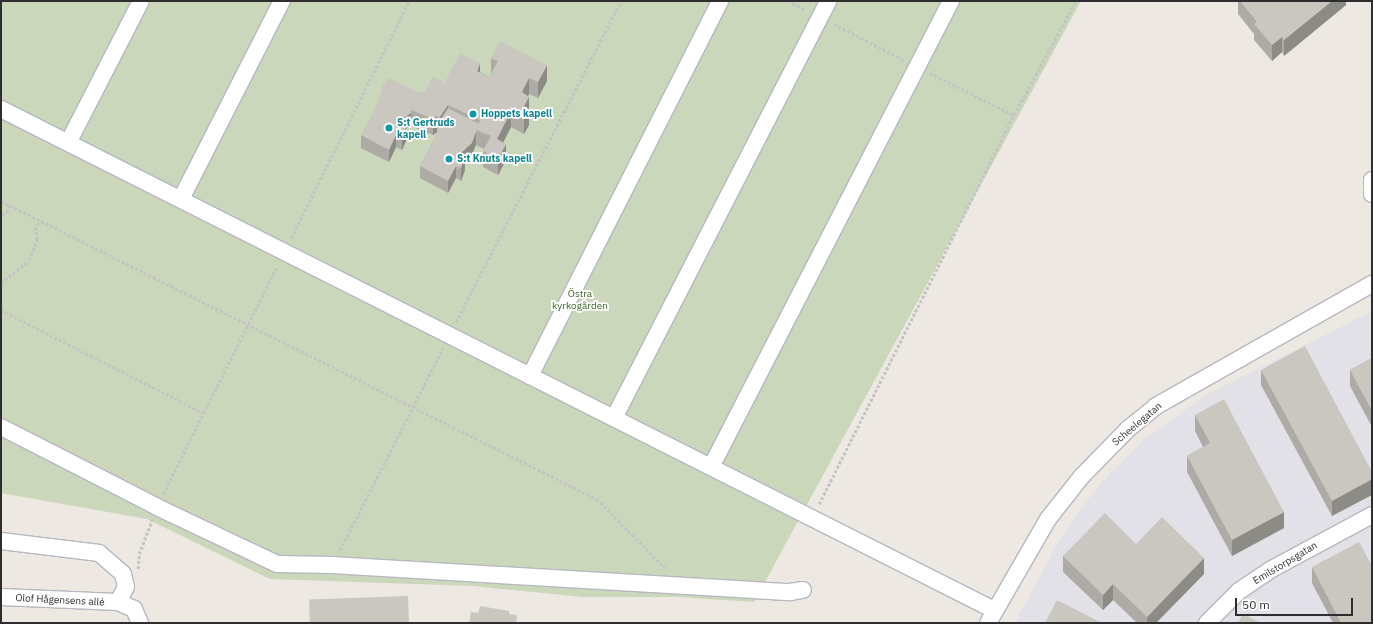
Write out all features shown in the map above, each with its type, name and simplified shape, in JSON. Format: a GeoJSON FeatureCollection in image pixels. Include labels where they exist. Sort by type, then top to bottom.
{"type":"FeatureCollection","features":[{"type":"Feature","properties":{"kind":"street"},"geometry":{"type":"LineString","coordinates":[[68,143],[141,1]]}},
{"type":"Feature","properties":{"kind":"street"},"geometry":{"type":"LineString","coordinates":[[180,199],[282,1]]}},
{"type":"Feature","properties":{"kind":"street"},"geometry":{"type":"LineString","coordinates":[[530,376],[720,1]]}},
{"type":"Feature","properties":{"kind":"street"},"geometry":{"type":"LineString","coordinates":[[614,418],[828,1]]}},
{"type":"Feature","properties":{"kind":"street"},"geometry":{"type":"LineString","coordinates":[[711,467],[951,1]]}},
{"type":"Feature","properties":{"kind":"street"},"geometry":{"type":"LineString","coordinates":[[1,109],[812,518],[991,617]]}},
{"type":"Feature","properties":{"kind":"street"},"geometry":{"type":"LineString","coordinates":[[1372,180],[1372,194]]}},
{"type":"Feature","properties":{"kind":"street","name":"Scheelegatan"},"geometry":{"type":"LineString","coordinates":[[991,617],[1048,519],[1082,476],[1128,429],[1156,406],[1372,284]]}},
{"type":"Feature","properties":{"kind":"street"},"geometry":{"type":"LineString","coordinates":[[1,427],[157,507],[277,564],[332,565],[790,592],[804,590]]}},
{"type":"Feature","properties":{"kind":"street","name":"Emilstorpsgatan"},"geometry":{"type":"LineString","coordinates":[[1207,623],[1239,591],[1270,570],[1372,515]]}},
{"type":"Feature","properties":{"kind":"street"},"geometry":{"type":"LineString","coordinates":[[1,542],[83,549],[99,553],[123,574],[126,587],[118,602],[134,609],[140,623]]}},
{"type":"Feature","properties":{"kind":"street","name":"Olof Hågensens allé"},"geometry":{"type":"LineString","coordinates":[[1,597],[118,602]]}},
{"type":"Feature","properties":{"kind":"path"},"geometry":{"type":"LineString","coordinates":[[138,575],[139,554],[157,507],[409,1]]}},
{"type":"Feature","properties":{"kind":"path"},"geometry":{"type":"LineString","coordinates":[[332,565],[621,1]]}},
{"type":"Feature","properties":{"kind":"path"},"geometry":{"type":"LineString","coordinates":[[788,1],[1014,115]]}},
{"type":"Feature","properties":{"kind":"path"},"geometry":{"type":"LineString","coordinates":[[812,518],[1014,115],[1076,1]]}},
{"type":"Feature","properties":{"kind":"path"},"geometry":{"type":"LineString","coordinates":[[1,201],[597,499],[682,586]]}},
{"type":"Feature","properties":{"kind":"path"},"geometry":{"type":"LineString","coordinates":[[1,215],[6,212],[10,205]]}},
{"type":"Feature","properties":{"kind":"path"},"geometry":{"type":"LineString","coordinates":[[1,283],[29,260],[37,240],[35,230],[39,220]]}},
{"type":"Feature","properties":{"kind":"path"},"geometry":{"type":"LineString","coordinates":[[1,310],[204,413]]}},
{"type":"Feature","properties":{"kind":"shaded area"},"geometry":{"type":"Polygon","coordinates":[[[1372,311],[1372,623],[1015,623],[1056,546],[1080,509],[1109,474],[1147,437],[1206,395],[1372,311]]]}},
{"type":"Feature","properties":{"kind":"green space","name":"Östra kyrkogården"},"geometry":{"type":"Polygon","coordinates":[[[1,1],[1081,1],[754,602],[677,597],[583,597],[473,586],[270,579],[147,519],[1,493],[1,1]]]}},
{"type":"Feature","properties":{"kind":"building"},"geometry":{"type":"Polygon","coordinates":[[[1240,1],[1332,1],[1284,40],[1282,37],[1272,45],[1254,24],[1257,22],[1240,1]]]}},
{"type":"Feature","properties":{"kind":"building","name":"Hoppets kapell"},"geometry":{"type":"Polygon","coordinates":[[[500,41],[547,65],[538,82],[529,78],[522,92],[529,97],[524,106],[529,109],[524,118],[511,111],[497,139],[506,144],[498,159],[483,151],[491,136],[476,130],[480,120],[448,105],[439,118],[437,116],[433,119],[411,110],[419,92],[424,93],[433,77],[442,81],[443,86],[460,53],[480,63],[477,71],[489,77],[498,61],[491,58],[500,41]]]}},
{"type":"Feature","properties":{"kind":"building","name":"S:t Gertruds kapell"},"geometry":{"type":"Polygon","coordinates":[[[389,78],[419,93],[411,113],[402,119],[400,124],[406,129],[402,138],[396,135],[389,150],[361,135],[377,105],[383,85],[389,78]]]}},
{"type":"Feature","properties":{"kind":"building","name":"S:t Knuts kapell"},"geometry":{"type":"Polygon","coordinates":[[[448,108],[479,124],[472,143],[460,154],[465,157],[461,168],[456,166],[448,181],[420,166],[436,136],[439,122],[448,108]]]}},
{"type":"Feature","properties":{"kind":"building"},"geometry":{"type":"Polygon","coordinates":[[[1305,346],[1372,472],[1372,479],[1332,501],[1261,370],[1305,346]]]}},
{"type":"Feature","properties":{"kind":"building"},"geometry":{"type":"Polygon","coordinates":[[[1372,358],[1372,411],[1350,370],[1372,358]]]}},
{"type":"Feature","properties":{"kind":"building"},"geometry":{"type":"Polygon","coordinates":[[[1224,399],[1284,512],[1232,540],[1187,456],[1210,443],[1195,415],[1224,399]]]}},
{"type":"Feature","properties":{"kind":"building"},"geometry":{"type":"Polygon","coordinates":[[[1105,513],[1136,544],[1162,517],[1204,558],[1147,617],[1113,584],[1103,595],[1063,556],[1105,513]]]}},
{"type":"Feature","properties":{"kind":"building"},"geometry":{"type":"Polygon","coordinates":[[[1359,542],[1372,566],[1372,623],[1341,623],[1312,567],[1359,542]]]}},
{"type":"Feature","properties":{"kind":"building"},"geometry":{"type":"Polygon","coordinates":[[[408,596],[409,623],[310,623],[309,599],[408,596]]]}},
{"type":"Feature","properties":{"kind":"building"},"geometry":{"type":"Polygon","coordinates":[[[1057,600],[1102,623],[1045,623],[1057,600]]]}},
{"type":"Feature","properties":{"kind":"building"},"geometry":{"type":"Polygon","coordinates":[[[480,606],[509,611],[509,614],[517,615],[516,623],[469,623],[471,612],[478,613],[480,606]]]}},
{"type":"Feature","properties":{"kind":"building"},"geometry":{"type":"Polygon","coordinates":[[[1243,614],[1261,623],[1238,623],[1243,614]]]}},
{"type":"Feature","properties":{"kind":"place","name":"Hoppets kapell"},"geometry":{"type":"Point","coordinates":[473,114]}},
{"type":"Feature","properties":{"kind":"place","name":"S:t Gertruds kapell"},"geometry":{"type":"Point","coordinates":[389,128]}},
{"type":"Feature","properties":{"kind":"place","name":"S:t Knuts kapell"},"geometry":{"type":"Point","coordinates":[449,159]}}]}
